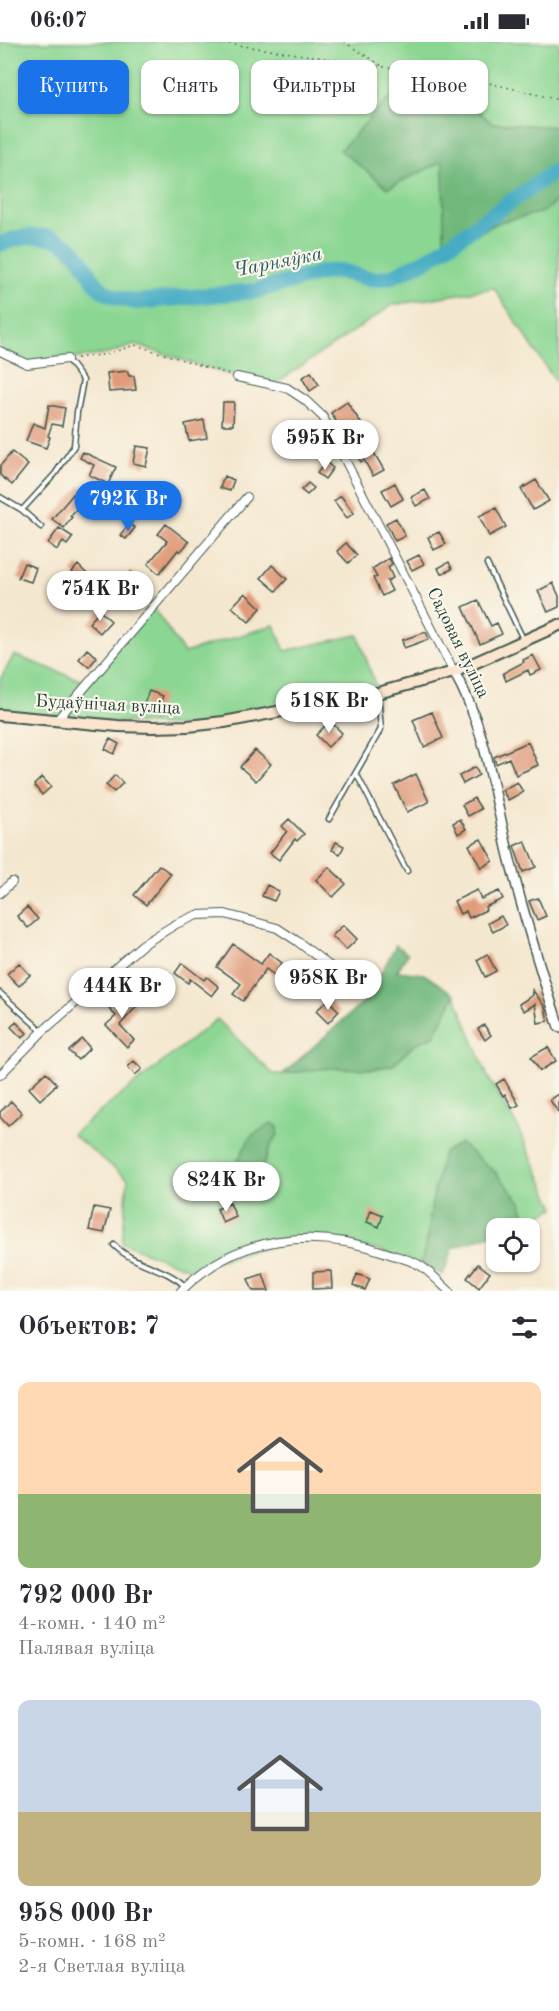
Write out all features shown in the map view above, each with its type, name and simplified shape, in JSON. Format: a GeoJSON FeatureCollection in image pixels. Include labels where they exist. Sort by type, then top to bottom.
{"type":"FeatureCollection","features":[{"type":"Feature","properties":{"kind":"main road","name":"Будаўнічая вуліца"},"geometry":{"type":"LineString","coordinates":[[0,715],[118,726],[188,726],[262,715],[378,693],[454,672],[559,625]]}},
{"type":"Feature","properties":{"kind":"street"},"geometry":{"type":"LineString","coordinates":[[0,351],[27,364],[67,359]]}},
{"type":"Feature","properties":{"kind":"street","name":"Садовая вуліца"},"geometry":{"type":"LineString","coordinates":[[237,377],[287,388],[305,400],[323,417],[468,696],[479,730],[510,861],[559,1027]]}},
{"type":"Feature","properties":{"kind":"street"},"geometry":{"type":"LineString","coordinates":[[57,720],[247,497]]}},
{"type":"Feature","properties":{"kind":"street"},"geometry":{"type":"LineString","coordinates":[[0,893],[12,882]]}},
{"type":"Feature","properties":{"kind":"street"},"geometry":{"type":"LineString","coordinates":[[0,1075],[43,1031],[142,945],[176,924],[197,915],[225,914],[277,928],[349,981]]}},
{"type":"Feature","properties":{"kind":"street"},"geometry":{"type":"LineString","coordinates":[[183,1288],[219,1260],[228,1256],[256,1245],[299,1238],[336,1239],[379,1250],[420,1265],[448,1291]]}},
{"type":"Feature","properties":{"kind":"lane"},"geometry":{"type":"LineString","coordinates":[[22,510],[56,474],[74,446],[83,380],[67,359]]}},
{"type":"Feature","properties":{"kind":"lane"},"geometry":{"type":"LineString","coordinates":[[0,497],[22,510],[40,527]]}},
{"type":"Feature","properties":{"kind":"lane"},"geometry":{"type":"LineString","coordinates":[[487,564],[524,641]]}},
{"type":"Feature","properties":{"kind":"lane"},"geometry":{"type":"LineString","coordinates":[[329,819],[381,729],[378,693]]}},
{"type":"Feature","properties":{"kind":"lane"},"geometry":{"type":"LineString","coordinates":[[356,773],[407,871]]}},
{"type":"Feature","properties":{"kind":"lane"},"geometry":{"type":"LineString","coordinates":[[0,993],[43,1031]]}},
{"type":"Feature","properties":{"kind":"lane"},"geometry":{"type":"LineString","coordinates":[[114,1245],[130,1259],[175,1276],[183,1288]]}},
{"type":"Feature","properties":{"kind":"path"},"geometry":{"type":"LineString","coordinates":[[217,42],[485,82],[559,100]]}},
{"type":"Feature","properties":{"kind":"path"},"geometry":{"type":"LineString","coordinates":[[344,42],[385,68]]}},
{"type":"Feature","properties":{"kind":"path"},"geometry":{"type":"LineString","coordinates":[[67,359],[108,354],[135,345],[237,377]]}},
{"type":"Feature","properties":{"kind":"green space"},"geometry":{"type":"Polygon","coordinates":[[[0,42],[559,42],[559,127],[492,123],[481,114],[488,114],[488,60],[389,60],[389,114],[456,114],[443,161],[445,251],[499,222],[543,212],[559,199],[559,387],[494,288],[393,305],[273,385],[237,377],[135,345],[108,354],[27,364],[0,351],[0,42]]]}},
{"type":"Feature","properties":{"kind":"green space"},"geometry":{"type":"Polygon","coordinates":[[[389,98],[389,114],[481,114],[492,123],[559,127],[559,199],[543,212],[499,222],[444,251],[443,161],[388,188],[340,150],[374,114],[377,114],[377,111],[389,98]]]}},
{"type":"Feature","properties":{"kind":"green space"},"geometry":{"type":"Polygon","coordinates":[[[153,607],[184,653],[274,625],[285,651],[358,635],[378,693],[188,726],[0,715],[0,680],[14,655],[88,683],[153,607]]]}},
{"type":"Feature","properties":{"kind":"green space"},"geometry":{"type":"Polygon","coordinates":[[[396,945],[408,954],[397,971],[424,974],[455,995],[434,1036],[415,1044],[393,1065],[372,1069],[327,1068],[283,1074],[368,998],[396,945]]]}},
{"type":"Feature","properties":{"kind":"green space"},"geometry":{"type":"Polygon","coordinates":[[[455,995],[488,1077],[515,1122],[555,1208],[534,1218],[525,1218],[521,1202],[494,1171],[432,1201],[428,1237],[420,1265],[379,1250],[299,1238],[189,1269],[122,1243],[128,1179],[72,1134],[217,1019],[273,1074],[327,1068],[372,1069],[393,1065],[415,1044],[434,1036],[455,995]]]}},
{"type":"Feature","properties":{"kind":"green space"},"geometry":{"type":"Polygon","coordinates":[[[272,1123],[278,1127],[278,1135],[262,1167],[258,1172],[242,1170],[238,1160],[251,1136],[272,1123]]]}},
{"type":"Feature","properties":{"kind":"green space"},"geometry":{"type":"Polygon","coordinates":[[[460,1143],[494,1171],[521,1202],[525,1218],[486,1218],[486,1236],[453,1248],[443,1275],[420,1265],[428,1237],[432,1201],[443,1153],[460,1143]]]}},
{"type":"Feature","properties":{"kind":"building"},"geometry":{"type":"Polygon","coordinates":[[[127,371],[129,376],[134,376],[136,390],[109,392],[107,373],[127,371]]]}},
{"type":"Feature","properties":{"kind":"building"},"geometry":{"type":"Polygon","coordinates":[[[311,372],[319,385],[310,391],[302,378],[311,372]]]}},
{"type":"Feature","properties":{"kind":"building"},"geometry":{"type":"Polygon","coordinates":[[[223,402],[234,402],[233,425],[222,425],[223,402]]]}},
{"type":"Feature","properties":{"kind":"building"},"geometry":{"type":"Polygon","coordinates":[[[347,402],[367,432],[363,434],[384,470],[373,476],[364,460],[361,462],[331,413],[347,402]]]}},
{"type":"Feature","properties":{"kind":"building"},"geometry":{"type":"Polygon","coordinates":[[[49,405],[65,408],[62,426],[52,424],[46,448],[26,441],[33,423],[45,428],[49,405]]]}},
{"type":"Feature","properties":{"kind":"building"},"geometry":{"type":"Polygon","coordinates":[[[204,420],[207,438],[189,441],[185,424],[204,420]]]}},
{"type":"Feature","properties":{"kind":"building"},"geometry":{"type":"Polygon","coordinates":[[[303,429],[311,436],[299,449],[291,441],[303,429]]]}},
{"type":"Feature","properties":{"kind":"building"},"geometry":{"type":"Polygon","coordinates":[[[136,446],[150,448],[146,466],[133,463],[136,446]]]}},
{"type":"Feature","properties":{"kind":"building"},"geometry":{"type":"Polygon","coordinates":[[[12,452],[28,465],[12,485],[0,475],[0,466],[12,452]]]}},
{"type":"Feature","properties":{"kind":"building"},"geometry":{"type":"Polygon","coordinates":[[[83,452],[116,467],[108,484],[89,475],[94,465],[80,458],[83,452]]]}},
{"type":"Feature","properties":{"kind":"building"},"geometry":{"type":"Polygon","coordinates":[[[326,462],[333,468],[325,479],[317,473],[326,462]]]}},
{"type":"Feature","properties":{"kind":"building"},"geometry":{"type":"Polygon","coordinates":[[[224,476],[234,480],[230,491],[220,488],[224,476]]]}},
{"type":"Feature","properties":{"kind":"building"},"geometry":{"type":"Polygon","coordinates":[[[536,480],[549,501],[533,510],[521,489],[536,480]]]}},
{"type":"Feature","properties":{"kind":"building"},"geometry":{"type":"Polygon","coordinates":[[[308,483],[314,488],[307,495],[301,490],[308,483]]]}},
{"type":"Feature","properties":{"kind":"building"},"geometry":{"type":"Polygon","coordinates":[[[395,483],[403,499],[391,506],[382,490],[395,483]]]}},
{"type":"Feature","properties":{"kind":"building"},"geometry":{"type":"Polygon","coordinates":[[[80,486],[90,495],[70,516],[72,517],[64,528],[52,519],[80,486]]]}},
{"type":"Feature","properties":{"kind":"building"},"geometry":{"type":"Polygon","coordinates":[[[425,490],[430,499],[416,506],[411,497],[425,490]]]}},
{"type":"Feature","properties":{"kind":"building"},"geometry":{"type":"Polygon","coordinates":[[[341,496],[354,513],[347,518],[334,501],[341,496]]]}},
{"type":"Feature","properties":{"kind":"building"},"geometry":{"type":"Polygon","coordinates":[[[496,508],[506,527],[489,536],[479,516],[496,508]]]}},
{"type":"Feature","properties":{"kind":"building"},"geometry":{"type":"Polygon","coordinates":[[[396,518],[405,536],[395,541],[386,523],[396,518]]]}},
{"type":"Feature","properties":{"kind":"building"},"geometry":{"type":"Polygon","coordinates":[[[129,524],[135,528],[126,539],[120,535],[129,524]]]}},
{"type":"Feature","properties":{"kind":"building"},"geometry":{"type":"Polygon","coordinates":[[[166,524],[189,542],[180,552],[178,550],[159,574],[148,564],[167,541],[158,534],[166,524]]]}},
{"type":"Feature","properties":{"kind":"building"},"geometry":{"type":"Polygon","coordinates":[[[59,528],[73,537],[67,545],[63,542],[57,550],[48,543],[59,528]]]}},
{"type":"Feature","properties":{"kind":"building"},"geometry":{"type":"Polygon","coordinates":[[[439,532],[446,544],[434,550],[428,537],[439,532]]]}},
{"type":"Feature","properties":{"kind":"building"},"geometry":{"type":"Polygon","coordinates":[[[346,543],[357,555],[348,563],[337,551],[346,543]]]}},
{"type":"Feature","properties":{"kind":"building"},"geometry":{"type":"Polygon","coordinates":[[[419,555],[424,564],[412,570],[407,561],[419,555]]]}},
{"type":"Feature","properties":{"kind":"building"},"geometry":{"type":"Polygon","coordinates":[[[389,558],[392,564],[388,567],[393,578],[387,581],[392,591],[382,596],[373,578],[377,577],[372,569],[389,558]]]}},
{"type":"Feature","properties":{"kind":"building"},"geometry":{"type":"Polygon","coordinates":[[[449,562],[452,569],[441,574],[438,568],[449,562]]]}},
{"type":"Feature","properties":{"kind":"building"},"geometry":{"type":"Polygon","coordinates":[[[24,563],[36,568],[31,582],[18,578],[24,563]]]}},
{"type":"Feature","properties":{"kind":"building"},"geometry":{"type":"Polygon","coordinates":[[[78,565],[99,586],[92,592],[72,572],[78,565]]]}},
{"type":"Feature","properties":{"kind":"building"},"geometry":{"type":"Polygon","coordinates":[[[272,565],[287,579],[276,591],[261,578],[272,565]]]}},
{"type":"Feature","properties":{"kind":"building"},"geometry":{"type":"Polygon","coordinates":[[[131,572],[142,581],[129,596],[119,588],[131,572]]]}},
{"type":"Feature","properties":{"kind":"building"},"geometry":{"type":"Polygon","coordinates":[[[553,583],[559,596],[559,607],[548,612],[538,591],[553,583]]]}},
{"type":"Feature","properties":{"kind":"building"},"geometry":{"type":"Polygon","coordinates":[[[70,588],[78,592],[74,602],[65,598],[70,588]]]}},
{"type":"Feature","properties":{"kind":"building"},"geometry":{"type":"Polygon","coordinates":[[[245,593],[261,608],[249,622],[232,607],[245,593]]]}},
{"type":"Feature","properties":{"kind":"building"},"geometry":{"type":"Polygon","coordinates":[[[478,600],[491,626],[497,623],[502,634],[480,644],[463,607],[478,600]]]}},
{"type":"Feature","properties":{"kind":"building"},"geometry":{"type":"Polygon","coordinates":[[[100,611],[111,621],[100,633],[89,623],[100,611]]]}},
{"type":"Feature","properties":{"kind":"building"},"geometry":{"type":"Polygon","coordinates":[[[426,632],[429,639],[404,648],[402,640],[426,632]]]}},
{"type":"Feature","properties":{"kind":"building"},"geometry":{"type":"Polygon","coordinates":[[[87,649],[97,657],[89,667],[79,659],[87,649]]]}},
{"type":"Feature","properties":{"kind":"building"},"geometry":{"type":"Polygon","coordinates":[[[533,655],[541,670],[530,675],[528,670],[506,681],[503,673],[533,655]]]}},
{"type":"Feature","properties":{"kind":"building"},"geometry":{"type":"Polygon","coordinates":[[[149,691],[163,696],[157,711],[143,706],[149,691]]]}},
{"type":"Feature","properties":{"kind":"building"},"geometry":{"type":"Polygon","coordinates":[[[432,712],[443,738],[424,747],[413,720],[432,712]]]}},
{"type":"Feature","properties":{"kind":"building"},"geometry":{"type":"Polygon","coordinates":[[[330,721],[342,733],[328,747],[316,735],[330,721]]]}},
{"type":"Feature","properties":{"kind":"building"},"geometry":{"type":"Polygon","coordinates":[[[110,739],[119,744],[114,754],[105,749],[110,739]]]}},
{"type":"Feature","properties":{"kind":"building"},"geometry":{"type":"Polygon","coordinates":[[[528,742],[538,765],[516,775],[509,758],[496,764],[494,757],[528,742]]]}},
{"type":"Feature","properties":{"kind":"building"},"geometry":{"type":"Polygon","coordinates":[[[255,750],[271,764],[256,781],[240,767],[255,750]]]}},
{"type":"Feature","properties":{"kind":"building"},"geometry":{"type":"Polygon","coordinates":[[[475,767],[479,775],[463,784],[459,776],[475,767]]]}},
{"type":"Feature","properties":{"kind":"building"},"geometry":{"type":"Polygon","coordinates":[[[416,774],[429,802],[407,812],[394,785],[416,774]]]}},
{"type":"Feature","properties":{"kind":"building"},"geometry":{"type":"Polygon","coordinates":[[[115,775],[123,783],[114,792],[106,785],[115,775]]]}},
{"type":"Feature","properties":{"kind":"building"},"geometry":{"type":"Polygon","coordinates":[[[42,777],[51,787],[42,795],[34,785],[42,777]]]}},
{"type":"Feature","properties":{"kind":"building"},"geometry":{"type":"Polygon","coordinates":[[[517,782],[523,792],[508,800],[502,790],[517,782]]]}},
{"type":"Feature","properties":{"kind":"building"},"geometry":{"type":"Polygon","coordinates":[[[474,798],[481,809],[468,816],[462,805],[474,798]]]}},
{"type":"Feature","properties":{"kind":"building"},"geometry":{"type":"Polygon","coordinates":[[[289,819],[304,834],[297,841],[295,839],[279,860],[270,853],[287,831],[282,826],[289,819]]]}},
{"type":"Feature","properties":{"kind":"building"},"geometry":{"type":"Polygon","coordinates":[[[460,819],[466,829],[458,834],[453,823],[460,819]]]}},
{"type":"Feature","properties":{"kind":"building"},"geometry":{"type":"Polygon","coordinates":[[[481,839],[493,861],[481,868],[469,845],[481,839]]]}},
{"type":"Feature","properties":{"kind":"building"},"geometry":{"type":"Polygon","coordinates":[[[525,841],[536,867],[523,872],[514,846],[525,841]]]}},
{"type":"Feature","properties":{"kind":"building"},"geometry":{"type":"Polygon","coordinates":[[[336,842],[344,846],[340,854],[332,850],[336,842]]]}},
{"type":"Feature","properties":{"kind":"building"},"geometry":{"type":"Polygon","coordinates":[[[159,865],[171,874],[146,905],[134,895],[159,865]]]}},
{"type":"Feature","properties":{"kind":"building"},"geometry":{"type":"Polygon","coordinates":[[[329,867],[346,884],[333,897],[316,880],[329,867]]]}},
{"type":"Feature","properties":{"kind":"building"},"geometry":{"type":"Polygon","coordinates":[[[267,885],[279,891],[274,901],[262,896],[267,885]]]}},
{"type":"Feature","properties":{"kind":"building"},"geometry":{"type":"Polygon","coordinates":[[[477,890],[481,899],[499,891],[503,899],[469,918],[466,911],[460,914],[454,901],[477,890]]]}},
{"type":"Feature","properties":{"kind":"building"},"geometry":{"type":"Polygon","coordinates":[[[538,898],[546,916],[537,920],[529,901],[538,898]]]}},
{"type":"Feature","properties":{"kind":"building"},"geometry":{"type":"Polygon","coordinates":[[[27,907],[38,919],[28,928],[17,916],[27,907]]]}},
{"type":"Feature","properties":{"kind":"building"},"geometry":{"type":"Polygon","coordinates":[[[501,916],[506,925],[493,932],[488,923],[501,916]]]}},
{"type":"Feature","properties":{"kind":"building"},"geometry":{"type":"Polygon","coordinates":[[[343,925],[357,939],[346,950],[332,936],[343,925]]]}},
{"type":"Feature","properties":{"kind":"building"},"geometry":{"type":"Polygon","coordinates":[[[233,944],[261,964],[269,953],[282,963],[274,975],[266,969],[243,1001],[233,994],[241,984],[217,967],[233,944]]]}},
{"type":"Feature","properties":{"kind":"building"},"geometry":{"type":"Polygon","coordinates":[[[487,954],[496,971],[485,977],[477,960],[487,954]]]}},
{"type":"Feature","properties":{"kind":"building"},"geometry":{"type":"Polygon","coordinates":[[[19,963],[30,975],[19,986],[7,974],[19,963]]]}},
{"type":"Feature","properties":{"kind":"building"},"geometry":{"type":"Polygon","coordinates":[[[182,963],[204,980],[207,977],[219,987],[212,996],[190,979],[188,983],[175,973],[182,963]]]}},
{"type":"Feature","properties":{"kind":"building"},"geometry":{"type":"Polygon","coordinates":[[[532,989],[545,1007],[548,1021],[538,1023],[535,1004],[524,1011],[519,1004],[533,995],[532,989]]]}},
{"type":"Feature","properties":{"kind":"building"},"geometry":{"type":"Polygon","coordinates":[[[123,994],[137,1006],[120,1025],[134,1040],[127,1047],[106,1025],[116,1016],[109,1009],[123,994]]]}},
{"type":"Feature","properties":{"kind":"building"},"geometry":{"type":"Polygon","coordinates":[[[328,1000],[339,1011],[328,1023],[316,1011],[328,1000]]]}},
{"type":"Feature","properties":{"kind":"building"},"geometry":{"type":"Polygon","coordinates":[[[16,1022],[27,1033],[22,1038],[11,1027],[16,1022]]]}},
{"type":"Feature","properties":{"kind":"building"},"geometry":{"type":"Polygon","coordinates":[[[484,1025],[491,1035],[485,1040],[478,1029],[484,1025]]]}},
{"type":"Feature","properties":{"kind":"building"},"geometry":{"type":"Polygon","coordinates":[[[82,1039],[90,1048],[78,1060],[69,1051],[82,1039]]]}},
{"type":"Feature","properties":{"kind":"building"},"geometry":{"type":"Polygon","coordinates":[[[548,1047],[556,1061],[540,1071],[531,1057],[548,1047]]]}},
{"type":"Feature","properties":{"kind":"building"},"geometry":{"type":"Polygon","coordinates":[[[134,1061],[142,1069],[135,1075],[128,1067],[134,1061]]]}},
{"type":"Feature","properties":{"kind":"building"},"geometry":{"type":"Polygon","coordinates":[[[46,1072],[57,1084],[40,1100],[29,1088],[46,1072]]]}},
{"type":"Feature","properties":{"kind":"building"},"geometry":{"type":"Polygon","coordinates":[[[504,1079],[519,1105],[512,1108],[505,1094],[503,1096],[496,1084],[504,1079]]]}},
{"type":"Feature","properties":{"kind":"building"},"geometry":{"type":"Polygon","coordinates":[[[559,1094],[559,1114],[550,1100],[559,1094]]]}},
{"type":"Feature","properties":{"kind":"building"},"geometry":{"type":"Polygon","coordinates":[[[11,1101],[22,1113],[8,1126],[0,1117],[0,1112],[11,1101]]]}},
{"type":"Feature","properties":{"kind":"building"},"geometry":{"type":"Polygon","coordinates":[[[230,1203],[236,1217],[223,1223],[217,1209],[230,1203]]]}},
{"type":"Feature","properties":{"kind":"building"},"geometry":{"type":"Polygon","coordinates":[[[94,1207],[110,1210],[104,1233],[89,1230],[94,1207]]]}},
{"type":"Feature","properties":{"kind":"building"},"geometry":{"type":"Polygon","coordinates":[[[371,1210],[383,1215],[379,1227],[367,1222],[371,1210]]]}},
{"type":"Feature","properties":{"kind":"building"},"geometry":{"type":"Polygon","coordinates":[[[478,1264],[490,1273],[479,1288],[467,1278],[478,1264]]]}},
{"type":"Feature","properties":{"kind":"building"},"geometry":{"type":"Polygon","coordinates":[[[331,1271],[332,1288],[313,1289],[313,1272],[331,1271]]]}},
{"type":"Feature","properties":{"kind":"building"},"geometry":{"type":"Polygon","coordinates":[[[263,1274],[269,1291],[253,1291],[248,1279],[263,1274]]]}},
{"type":"Feature","properties":{"kind":"building"},"geometry":{"type":"Polygon","coordinates":[[[357,1274],[370,1279],[365,1290],[353,1285],[357,1274]]]}},
{"type":"Feature","properties":{"kind":"waterway","name":"Чарняўка"},"geometry":{"type":"LineString","coordinates":[[0,244],[33,236],[63,243],[80,258],[101,289],[113,296],[135,302],[255,291],[325,272],[340,271],[379,279],[393,276],[427,260],[559,168]]}}]}
